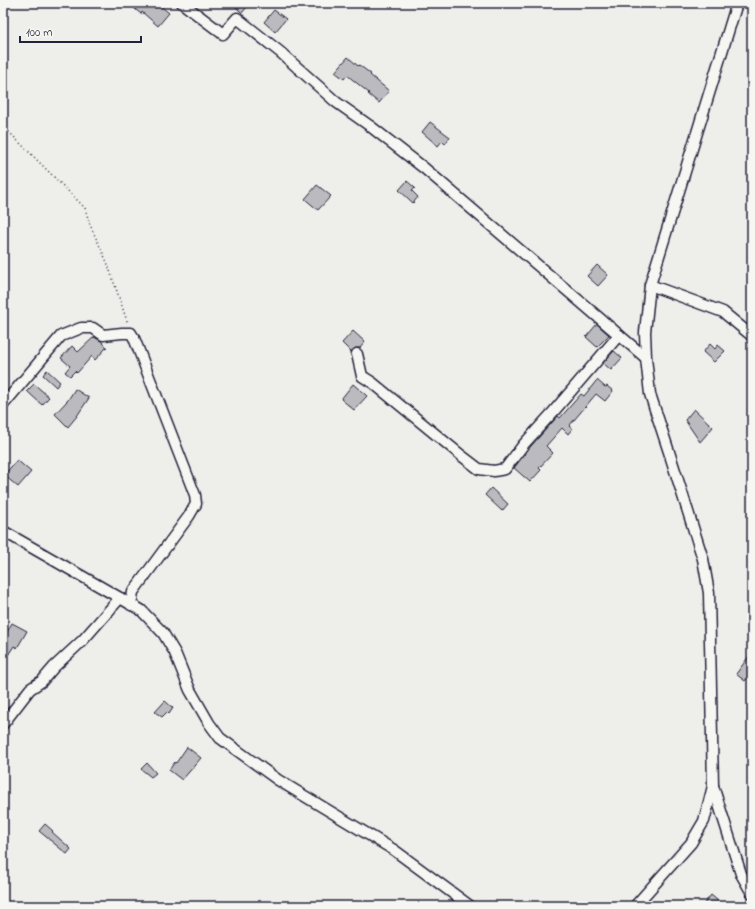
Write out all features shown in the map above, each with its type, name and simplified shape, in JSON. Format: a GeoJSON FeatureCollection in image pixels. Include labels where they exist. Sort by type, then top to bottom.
{"type":"FeatureCollection","features":[{"type":"Feature","properties":{"kind":"street"},"geometry":{"type":"LineString","coordinates":[[182,3],[223,34],[237,18],[280,52],[336,102],[370,126],[424,168],[646,358]]}},
{"type":"Feature","properties":{"kind":"street"},"geometry":{"type":"LineString","coordinates":[[635,906],[691,844],[704,821],[713,786],[708,586],[703,559],[650,394],[645,332],[650,284],[737,3]]}},
{"type":"Feature","properties":{"kind":"street"},"geometry":{"type":"LineString","coordinates":[[650,284],[723,312],[752,336]]}},
{"type":"Feature","properties":{"kind":"street"},"geometry":{"type":"LineString","coordinates":[[3,405],[61,336],[81,328],[93,328],[103,335],[122,332],[131,334],[134,338],[192,488],[196,504],[189,516],[133,592],[132,605]]}},
{"type":"Feature","properties":{"kind":"street"},"geometry":{"type":"LineString","coordinates":[[357,354],[362,376],[373,383],[479,469],[494,471],[505,469],[524,444],[619,335]]}},
{"type":"Feature","properties":{"kind":"street"},"geometry":{"type":"LineString","coordinates":[[3,531],[141,610],[163,633],[176,653],[190,690],[209,723],[220,738],[278,780],[394,850],[470,906]]}},
{"type":"Feature","properties":{"kind":"street"},"geometry":{"type":"LineString","coordinates":[[3,724],[30,689],[42,681],[54,667],[83,640],[120,598]]}},
{"type":"Feature","properties":{"kind":"street"},"geometry":{"type":"LineString","coordinates":[[713,786],[741,874],[752,893]]}},
{"type":"Feature","properties":{"kind":"path"},"geometry":{"type":"LineString","coordinates":[[3,126],[85,208],[90,225],[107,262],[131,334]]}},
{"type":"Feature","properties":{"kind":"building"},"geometry":{"type":"Polygon","coordinates":[[[128,3],[157,3],[169,13],[158,26],[142,12],[141,14],[128,3]]]}},
{"type":"Feature","properties":{"kind":"building"},"geometry":{"type":"Polygon","coordinates":[[[240,3],[243,3],[247,7],[242,13],[236,7],[240,3]]]}},
{"type":"Feature","properties":{"kind":"building"},"geometry":{"type":"Polygon","coordinates":[[[274,10],[286,19],[275,32],[264,22],[274,10]]]}},
{"type":"Feature","properties":{"kind":"building"},"geometry":{"type":"Polygon","coordinates":[[[348,57],[358,66],[359,65],[371,74],[370,75],[389,91],[379,103],[347,75],[344,79],[335,72],[348,57]]]}},
{"type":"Feature","properties":{"kind":"building"},"geometry":{"type":"Polygon","coordinates":[[[430,122],[450,137],[445,144],[442,141],[438,146],[422,132],[430,122]]]}},
{"type":"Feature","properties":{"kind":"building"},"geometry":{"type":"Polygon","coordinates":[[[407,181],[415,188],[412,191],[418,197],[413,203],[399,190],[407,181]]]}},
{"type":"Feature","properties":{"kind":"building"},"geometry":{"type":"Polygon","coordinates":[[[317,185],[331,196],[318,210],[305,199],[317,185]]]}},
{"type":"Feature","properties":{"kind":"building"},"geometry":{"type":"Polygon","coordinates":[[[597,265],[608,275],[598,286],[587,276],[597,265]]]}},
{"type":"Feature","properties":{"kind":"building"},"geometry":{"type":"Polygon","coordinates":[[[597,324],[609,335],[597,347],[586,337],[597,324]]]}},
{"type":"Feature","properties":{"kind":"building"},"geometry":{"type":"Polygon","coordinates":[[[353,331],[365,342],[360,348],[355,348],[351,352],[342,343],[353,331]]]}},
{"type":"Feature","properties":{"kind":"building"},"geometry":{"type":"Polygon","coordinates":[[[94,337],[107,347],[95,360],[92,356],[77,373],[75,371],[70,376],[65,372],[70,366],[61,358],[72,346],[78,352],[94,337]]]}},
{"type":"Feature","properties":{"kind":"building"},"geometry":{"type":"Polygon","coordinates":[[[710,344],[715,349],[718,345],[725,351],[714,362],[703,352],[710,344]]]}},
{"type":"Feature","properties":{"kind":"building"},"geometry":{"type":"Polygon","coordinates":[[[614,351],[622,358],[611,370],[603,363],[614,351]]]}},
{"type":"Feature","properties":{"kind":"building"},"geometry":{"type":"Polygon","coordinates":[[[47,370],[60,382],[56,387],[43,375],[47,370]]]}},
{"type":"Feature","properties":{"kind":"building"},"geometry":{"type":"Polygon","coordinates":[[[597,380],[605,387],[607,386],[613,391],[605,401],[596,394],[569,426],[572,429],[568,434],[562,428],[546,446],[553,453],[539,468],[541,470],[530,482],[514,468],[531,446],[558,416],[560,418],[581,394],[584,396],[597,380]]]}},
{"type":"Feature","properties":{"kind":"building"},"geometry":{"type":"Polygon","coordinates":[[[34,384],[49,397],[42,405],[27,391],[34,384]]]}},
{"type":"Feature","properties":{"kind":"building"},"geometry":{"type":"Polygon","coordinates":[[[353,384],[367,396],[354,410],[341,399],[353,384]]]}},
{"type":"Feature","properties":{"kind":"building"},"geometry":{"type":"Polygon","coordinates":[[[75,389],[89,398],[68,427],[55,414],[68,400],[75,389]]]}},
{"type":"Feature","properties":{"kind":"building"},"geometry":{"type":"Polygon","coordinates":[[[694,409],[713,427],[700,442],[685,420],[694,409]]]}},
{"type":"Feature","properties":{"kind":"building"},"geometry":{"type":"Polygon","coordinates":[[[17,460],[31,472],[18,487],[4,475],[17,460]]]}},
{"type":"Feature","properties":{"kind":"building"},"geometry":{"type":"Polygon","coordinates":[[[491,488],[508,504],[502,511],[485,495],[491,488]]]}},
{"type":"Feature","properties":{"kind":"building"},"geometry":{"type":"Polygon","coordinates":[[[12,623],[27,631],[17,648],[14,646],[8,655],[3,652],[3,639],[12,623]]]}},
{"type":"Feature","properties":{"kind":"building"},"geometry":{"type":"Polygon","coordinates":[[[752,652],[752,672],[745,681],[736,674],[752,652]]]}},
{"type":"Feature","properties":{"kind":"building"},"geometry":{"type":"Polygon","coordinates":[[[165,701],[173,708],[169,714],[167,712],[162,717],[155,712],[165,701]]]}},
{"type":"Feature","properties":{"kind":"building"},"geometry":{"type":"Polygon","coordinates":[[[187,747],[201,758],[182,780],[169,770],[187,747]]]}},
{"type":"Feature","properties":{"kind":"building"},"geometry":{"type":"Polygon","coordinates":[[[147,763],[156,773],[151,777],[141,769],[147,763]]]}},
{"type":"Feature","properties":{"kind":"building"},"geometry":{"type":"Polygon","coordinates":[[[45,824],[71,849],[67,854],[39,831],[45,824]]]}},
{"type":"Feature","properties":{"kind":"building"},"geometry":{"type":"Polygon","coordinates":[[[711,895],[724,906],[702,906],[711,895]]]}}]}
